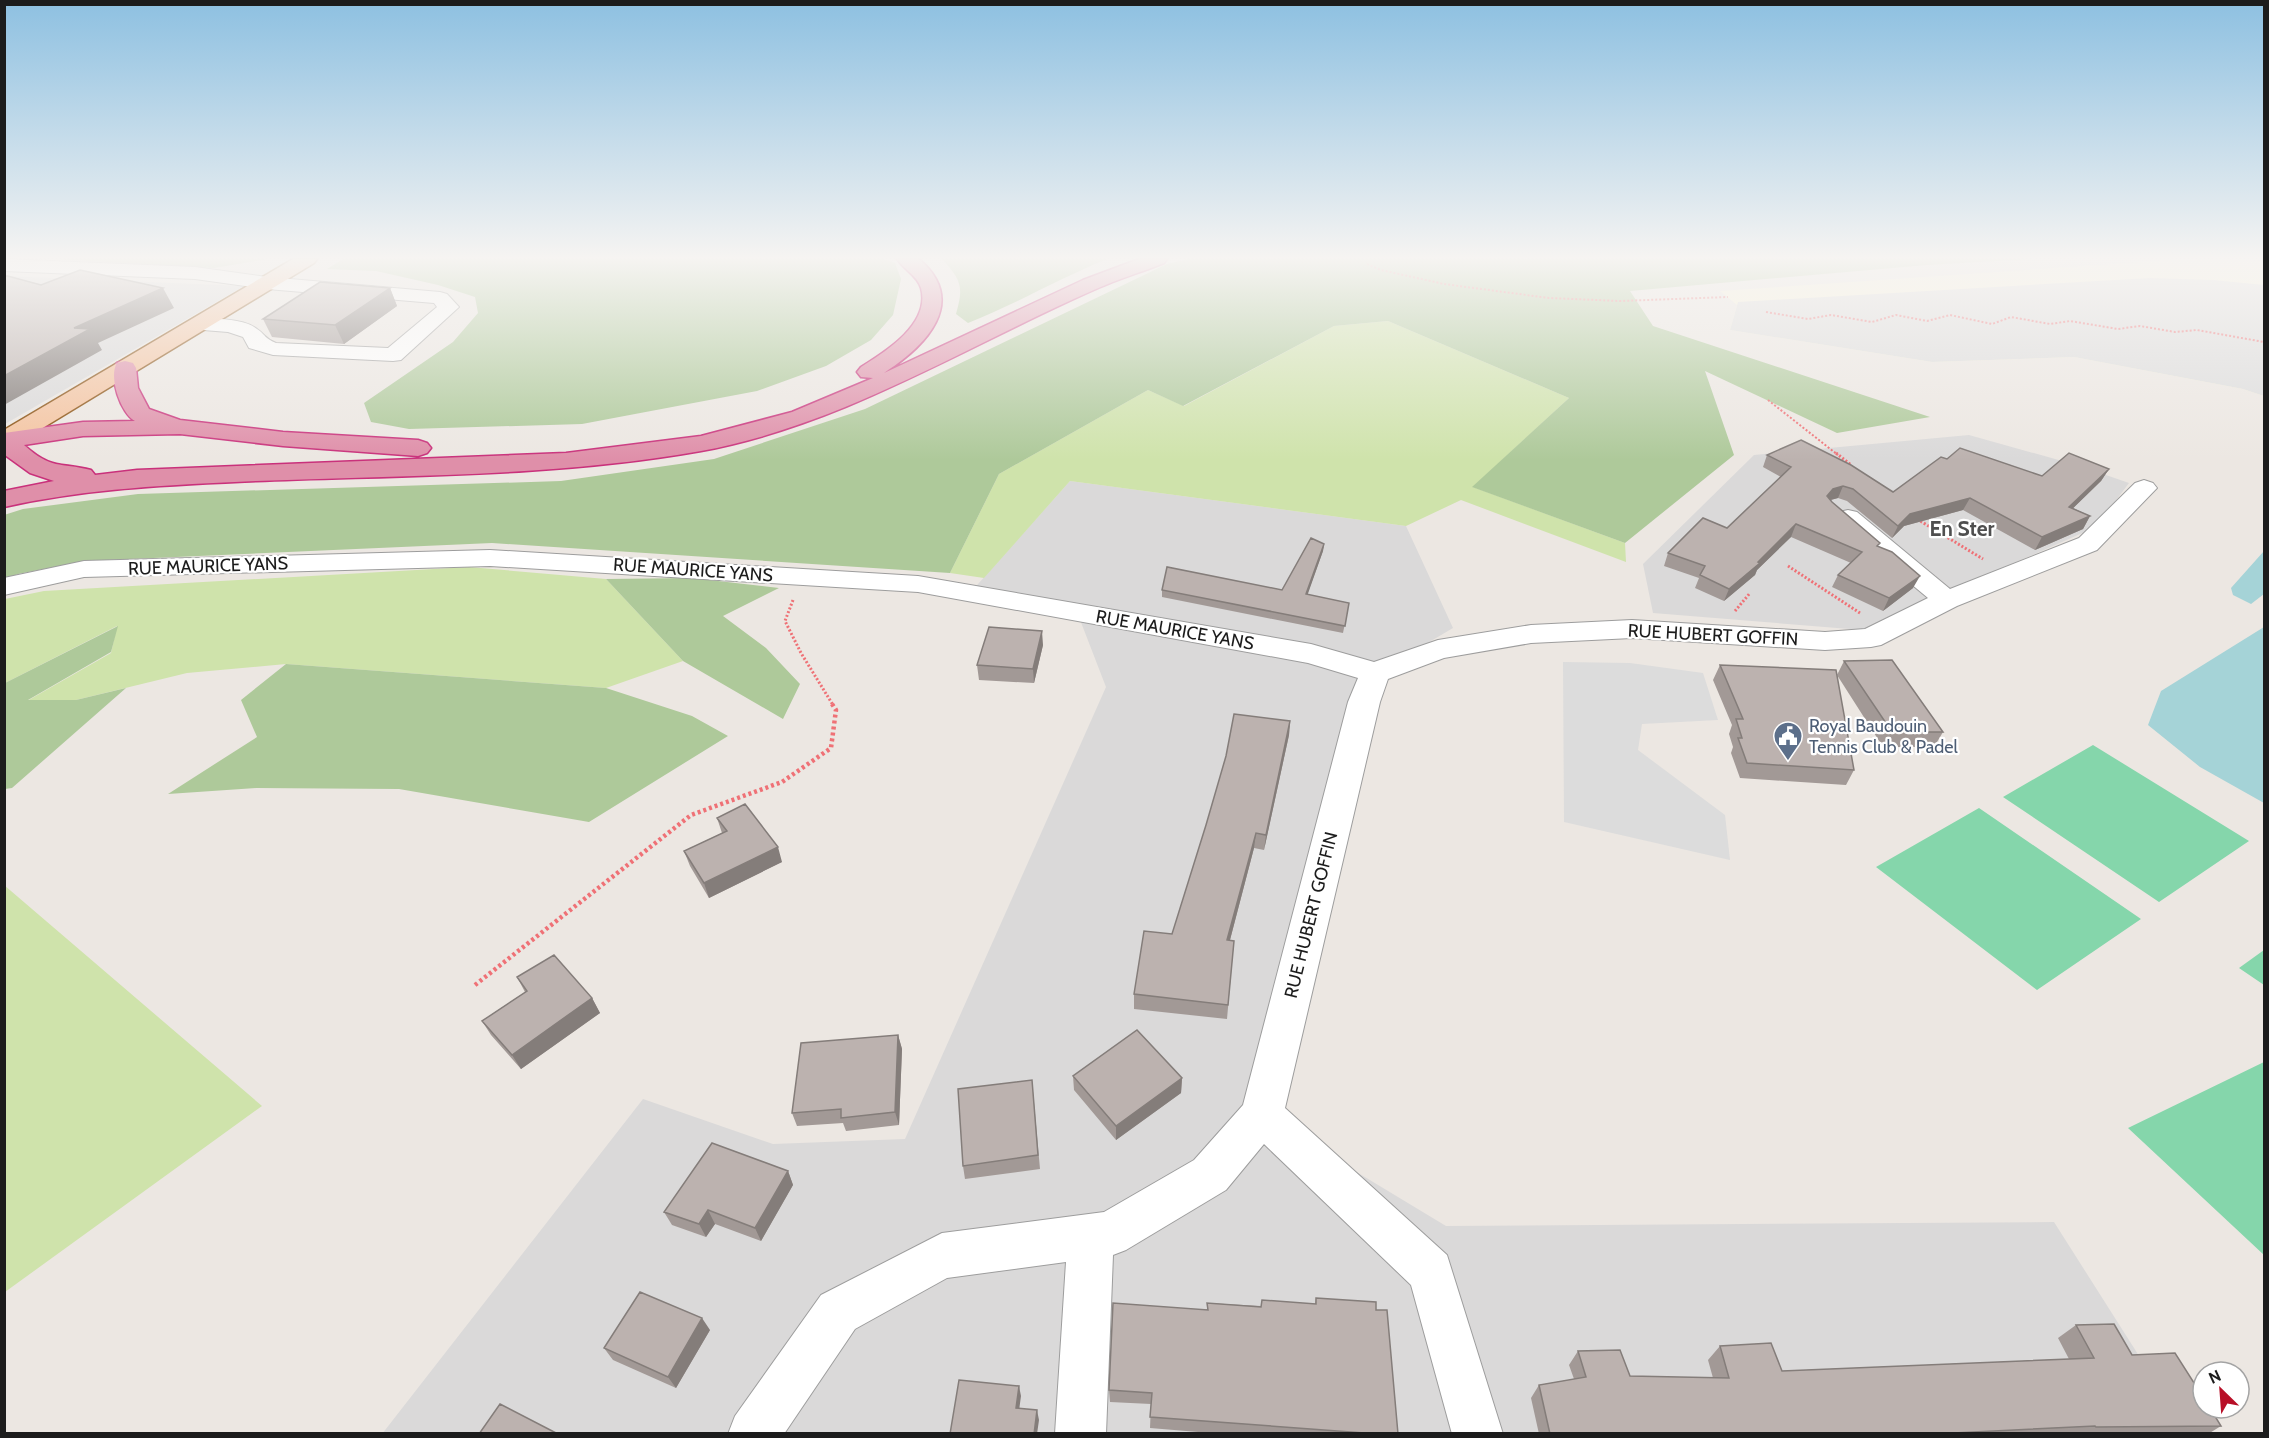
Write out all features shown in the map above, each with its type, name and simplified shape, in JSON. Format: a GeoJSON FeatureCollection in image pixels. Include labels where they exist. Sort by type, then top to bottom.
{"type":"FeatureCollection","features":[{"type":"Feature","properties":{"kind":"highway"},"geometry":{"type":"LineString","coordinates":[[5,441],[82,429],[180,427],[283,439],[395,448],[519,450],[583,447],[652,439],[764,415],[842,387],[879,367],[900,352],[923,326]]}},
{"type":"Feature","properties":{"kind":"highway"},"geometry":{"type":"LineString","coordinates":[[5,441],[35,468],[63,476],[137,478],[566,462],[702,443],[801,417],[847,399],[1001,326]]}},
{"type":"Feature","properties":{"kind":"highway"},"geometry":{"type":"LineString","coordinates":[[125,368],[126,388],[139,414],[180,427]]}},
{"type":"Feature","properties":{"kind":"highway"},"geometry":{"type":"LineString","coordinates":[[4,499],[50,489],[137,478]]}},
{"type":"Feature","properties":{"kind":"main road"},"geometry":{"type":"LineString","coordinates":[[5,441],[196,326]]}},
{"type":"Feature","properties":{"kind":"street"},"geometry":{"type":"LineString","coordinates":[[231,326],[250,333],[257,343],[273,350],[393,355],[426,326]]}},
{"type":"Feature","properties":{"kind":"street","name":"RUE HUBERT GOFFIN"},"geometry":{"type":"LineString","coordinates":[[753,1434],[838,1312],[942,1256],[1110,1234],[1210,1176],[1262,1115],[1365,702],[1375,674],[1438,649],[1531,634],[1632,629],[1825,641],[1872,638],[1947,600],[2088,544],[2144,488]]}},
{"type":"Feature","properties":{"kind":"street"},"geometry":{"type":"LineString","coordinates":[[1837,508],[1947,600]]}},
{"type":"Feature","properties":{"kind":"street","name":"RUE MAURICE YANS"},"geometry":{"type":"LineString","coordinates":[[4,587],[84,569],[490,558],[918,584],[1311,654],[1375,674]]}},
{"type":"Feature","properties":{"kind":"street"},"geometry":{"type":"LineString","coordinates":[[1262,1115],[1431,1271],[1478,1434]]}},
{"type":"Feature","properties":{"kind":"street"},"geometry":{"type":"LineString","coordinates":[[1080,1434],[1091,1236]]}},
{"type":"Feature","properties":{"kind":"path"},"geometry":{"type":"LineString","coordinates":[[2101,326],[2118,329],[2140,327],[2175,332],[2197,330],[2265,342]]}},
{"type":"Feature","properties":{"kind":"path"},"geometry":{"type":"LineString","coordinates":[[1768,400],[1853,467]]}},
{"type":"Feature","properties":{"kind":"path"},"geometry":{"type":"LineString","coordinates":[[1913,516],[2009,575]]}},
{"type":"Feature","properties":{"kind":"path"},"geometry":{"type":"LineString","coordinates":[[1788,566],[1842,600],[1885,631]]}},
{"type":"Feature","properties":{"kind":"path"},"geometry":{"type":"LineString","coordinates":[[475,985],[691,815],[782,782],[831,748],[836,710],[801,653],[785,621],[801,577]]}},
{"type":"Feature","properties":{"kind":"shaded area"},"geometry":{"type":"Polygon","coordinates":[[[5,326],[175,326],[5,424],[5,326]]]}},
{"type":"Feature","properties":{"kind":"shaded area"},"geometry":{"type":"Polygon","coordinates":[[[1731,326],[2264,326],[2264,396],[2243,389],[2074,357],[1932,362],[1730,330],[1731,326]]]}},
{"type":"Feature","properties":{"kind":"shaded area"},"geometry":{"type":"Polygon","coordinates":[[[1731,326],[2264,326],[2264,396],[2243,389],[2074,357],[1932,362],[1730,330],[1731,326]]]}},
{"type":"Feature","properties":{"kind":"shaded area"},"geometry":{"type":"Polygon","coordinates":[[[1969,435],[2080,466],[2129,483],[2096,527],[1862,630],[1653,613],[1643,564],[1754,455],[1969,435]]]}},
{"type":"Feature","properties":{"kind":"shaded area"},"geometry":{"type":"Polygon","coordinates":[[[1070,481],[1406,526],[1453,628],[1375,674],[1262,1115],[1446,1226],[2054,1222],[2188,1433],[382,1434],[643,1099],[773,1144],[905,1139],[1106,687],[1077,612],[970,593],[1070,481]]]}},
{"type":"Feature","properties":{"kind":"shaded area"},"geometry":{"type":"Polygon","coordinates":[[[1563,662],[1630,663],[1703,673],[1718,720],[1642,724],[1638,750],[1725,815],[1730,860],[1564,822],[1563,662]]]}},
{"type":"Feature","properties":{"kind":"green space"},"geometry":{"type":"Polygon","coordinates":[[[467,326],[883,326],[871,340],[826,366],[757,391],[582,424],[409,429],[371,422],[364,403],[453,342],[467,326]]]}},
{"type":"Feature","properties":{"kind":"green space"},"geometry":{"type":"Polygon","coordinates":[[[1038,326],[1334,326],[1183,406],[1148,390],[999,474],[950,573],[492,543],[85,561],[18,574],[5,579],[4,515],[23,509],[138,494],[561,481],[714,459],[865,409],[1038,326]]]}},
{"type":"Feature","properties":{"kind":"green space"},"geometry":{"type":"Polygon","coordinates":[[[1334,326],[1400,326],[1569,398],[1473,487],[1625,543],[1626,562],[1461,500],[1406,526],[1070,481],[984,578],[950,573],[999,474],[1148,390],[1184,406],[1334,326]]]}},
{"type":"Feature","properties":{"kind":"green space"},"geometry":{"type":"Polygon","coordinates":[[[1400,326],[1653,326],[1930,417],[1837,433],[1705,371],[1734,455],[1625,543],[1472,487],[1569,398],[1400,326]]]}},
{"type":"Feature","properties":{"kind":"green space"},"geometry":{"type":"Polygon","coordinates":[[[469,567],[606,579],[683,661],[606,688],[286,664],[187,673],[76,700],[27,701],[111,653],[117,626],[5,683],[5,599],[44,591],[469,567]]]}},
{"type":"Feature","properties":{"kind":"green space"},"geometry":{"type":"Polygon","coordinates":[[[692,578],[779,588],[723,616],[766,648],[800,684],[783,719],[683,661],[606,579],[692,578]]]}},
{"type":"Feature","properties":{"kind":"green space"},"geometry":{"type":"Polygon","coordinates":[[[118,626],[111,652],[28,700],[76,700],[126,688],[12,788],[5,789],[5,683],[118,626]]]}},
{"type":"Feature","properties":{"kind":"green space"},"geometry":{"type":"Polygon","coordinates":[[[286,664],[606,688],[692,716],[728,736],[589,822],[399,789],[256,788],[168,794],[257,737],[241,700],[286,664]]]}},
{"type":"Feature","properties":{"kind":"green space"},"geometry":{"type":"Polygon","coordinates":[[[2093,745],[2249,841],[2159,902],[2003,797],[2093,745]]]}},
{"type":"Feature","properties":{"kind":"green space"},"geometry":{"type":"Polygon","coordinates":[[[1979,808],[2141,919],[2037,990],[1876,867],[1979,808]]]}},
{"type":"Feature","properties":{"kind":"green space"},"geometry":{"type":"Polygon","coordinates":[[[4,885],[262,1106],[5,1292],[4,1292],[4,885]]]}},
{"type":"Feature","properties":{"kind":"green space"},"geometry":{"type":"Polygon","coordinates":[[[2264,950],[2264,985],[2239,968],[2264,950]]]}},
{"type":"Feature","properties":{"kind":"green space"},"geometry":{"type":"Polygon","coordinates":[[[2264,1062],[2264,1255],[2128,1128],[2264,1062]]]}},
{"type":"Feature","properties":{"kind":"water"},"geometry":{"type":"Polygon","coordinates":[[[2264,551],[2264,594],[2251,604],[2233,595],[2231,588],[2264,551]]]}},
{"type":"Feature","properties":{"kind":"water"},"geometry":{"type":"Polygon","coordinates":[[[2264,627],[2264,803],[2200,767],[2148,725],[2161,691],[2264,627]]]}},
{"type":"Feature","properties":{"kind":"building"},"geometry":{"type":"Polygon","coordinates":[[[4,326],[78,326],[74,328],[90,329],[4,376],[4,326]]]}},
{"type":"Feature","properties":{"kind":"building"},"geometry":{"type":"Polygon","coordinates":[[[1801,440],[1851,465],[1893,492],[1941,457],[1947,459],[1960,448],[2042,476],[2069,453],[2109,469],[2069,507],[2090,516],[2042,537],[1970,498],[1910,514],[1898,526],[1853,489],[1843,486],[1833,489],[1827,496],[1832,502],[1880,543],[1877,546],[1892,552],[1920,576],[1889,598],[1838,575],[1862,552],[1796,524],[1758,562],[1760,563],[1729,589],[1700,575],[1705,566],[1668,553],[1703,518],[1727,528],[1791,467],[1767,455],[1801,440]]]}},
{"type":"Feature","properties":{"kind":"building"},"geometry":{"type":"Polygon","coordinates":[[[1311,538],[1324,544],[1306,594],[1349,603],[1345,626],[1162,590],[1167,567],[1282,590],[1311,538]]]}},
{"type":"Feature","properties":{"kind":"building"},"geometry":{"type":"Polygon","coordinates":[[[989,627],[1042,631],[1033,669],[977,665],[989,627]]]}},
{"type":"Feature","properties":{"kind":"building"},"geometry":{"type":"Polygon","coordinates":[[[1892,660],[1943,732],[1892,732],[1844,661],[1892,660]]]}},
{"type":"Feature","properties":{"kind":"building"},"geometry":{"type":"Polygon","coordinates":[[[1720,665],[1836,670],[1854,770],[1747,763],[1738,738],[1742,738],[1736,719],[1743,719],[1720,665]]]}},
{"type":"Feature","properties":{"kind":"building"},"geometry":{"type":"Polygon","coordinates":[[[1234,714],[1290,721],[1266,835],[1256,833],[1227,940],[1234,941],[1228,1005],[1134,994],[1144,931],[1172,934],[1226,756],[1234,714]]]}},
{"type":"Feature","properties":{"kind":"building"},"geometry":{"type":"Polygon","coordinates":[[[745,804],[778,847],[704,883],[684,851],[727,831],[717,818],[745,804]]]}},
{"type":"Feature","properties":{"kind":"building"},"geometry":{"type":"Polygon","coordinates":[[[554,955],[592,998],[512,1055],[482,1021],[527,991],[517,977],[554,955]]]}},
{"type":"Feature","properties":{"kind":"building"},"geometry":{"type":"Polygon","coordinates":[[[1137,1030],[1182,1078],[1116,1126],[1073,1076],[1137,1030]]]}},
{"type":"Feature","properties":{"kind":"building"},"geometry":{"type":"Polygon","coordinates":[[[898,1035],[895,1112],[841,1118],[841,1109],[792,1113],[801,1043],[898,1035]]]}},
{"type":"Feature","properties":{"kind":"building"},"geometry":{"type":"Polygon","coordinates":[[[1032,1080],[1038,1155],[963,1166],[958,1089],[1032,1080]]]}},
{"type":"Feature","properties":{"kind":"building"},"geometry":{"type":"Polygon","coordinates":[[[712,1143],[788,1171],[755,1228],[708,1210],[699,1224],[664,1212],[712,1143]]]}},
{"type":"Feature","properties":{"kind":"building"},"geometry":{"type":"Polygon","coordinates":[[[640,1292],[702,1318],[668,1377],[604,1348],[640,1292]]]}},
{"type":"Feature","properties":{"kind":"building"},"geometry":{"type":"Polygon","coordinates":[[[1316,1298],[1376,1302],[1376,1310],[1387,1310],[1398,1434],[1150,1417],[1152,1393],[1109,1390],[1113,1303],[1208,1310],[1207,1303],[1261,1307],[1262,1300],[1316,1304],[1316,1298]]]}},
{"type":"Feature","properties":{"kind":"building"},"geometry":{"type":"Polygon","coordinates":[[[2114,1324],[2132,1355],[2175,1353],[2191,1378],[2191,1420],[2217,1420],[2221,1426],[2095,1426],[1933,1434],[1550,1434],[1539,1385],[1586,1377],[1578,1351],[1620,1350],[1630,1376],[1729,1378],[1720,1346],[1771,1343],[1782,1371],[2094,1358],[2076,1325],[2114,1324]]]}},
{"type":"Feature","properties":{"kind":"building"},"geometry":{"type":"Polygon","coordinates":[[[959,1380],[1019,1386],[1016,1408],[1037,1410],[1034,1434],[950,1434],[959,1380]]]}},
{"type":"Feature","properties":{"kind":"building"},"geometry":{"type":"Polygon","coordinates":[[[500,1404],[558,1434],[479,1434],[500,1404]]]}},
{"type":"Feature","properties":{"kind":"place","name":"Royal Baudouin Tennis Club & Padel"},"geometry":{"type":"Point","coordinates":[1788,762]}},
{"type":"Feature","properties":{"kind":"district","name":"En Ster"},"geometry":{"type":"Point","coordinates":[1962,528]}}]}
